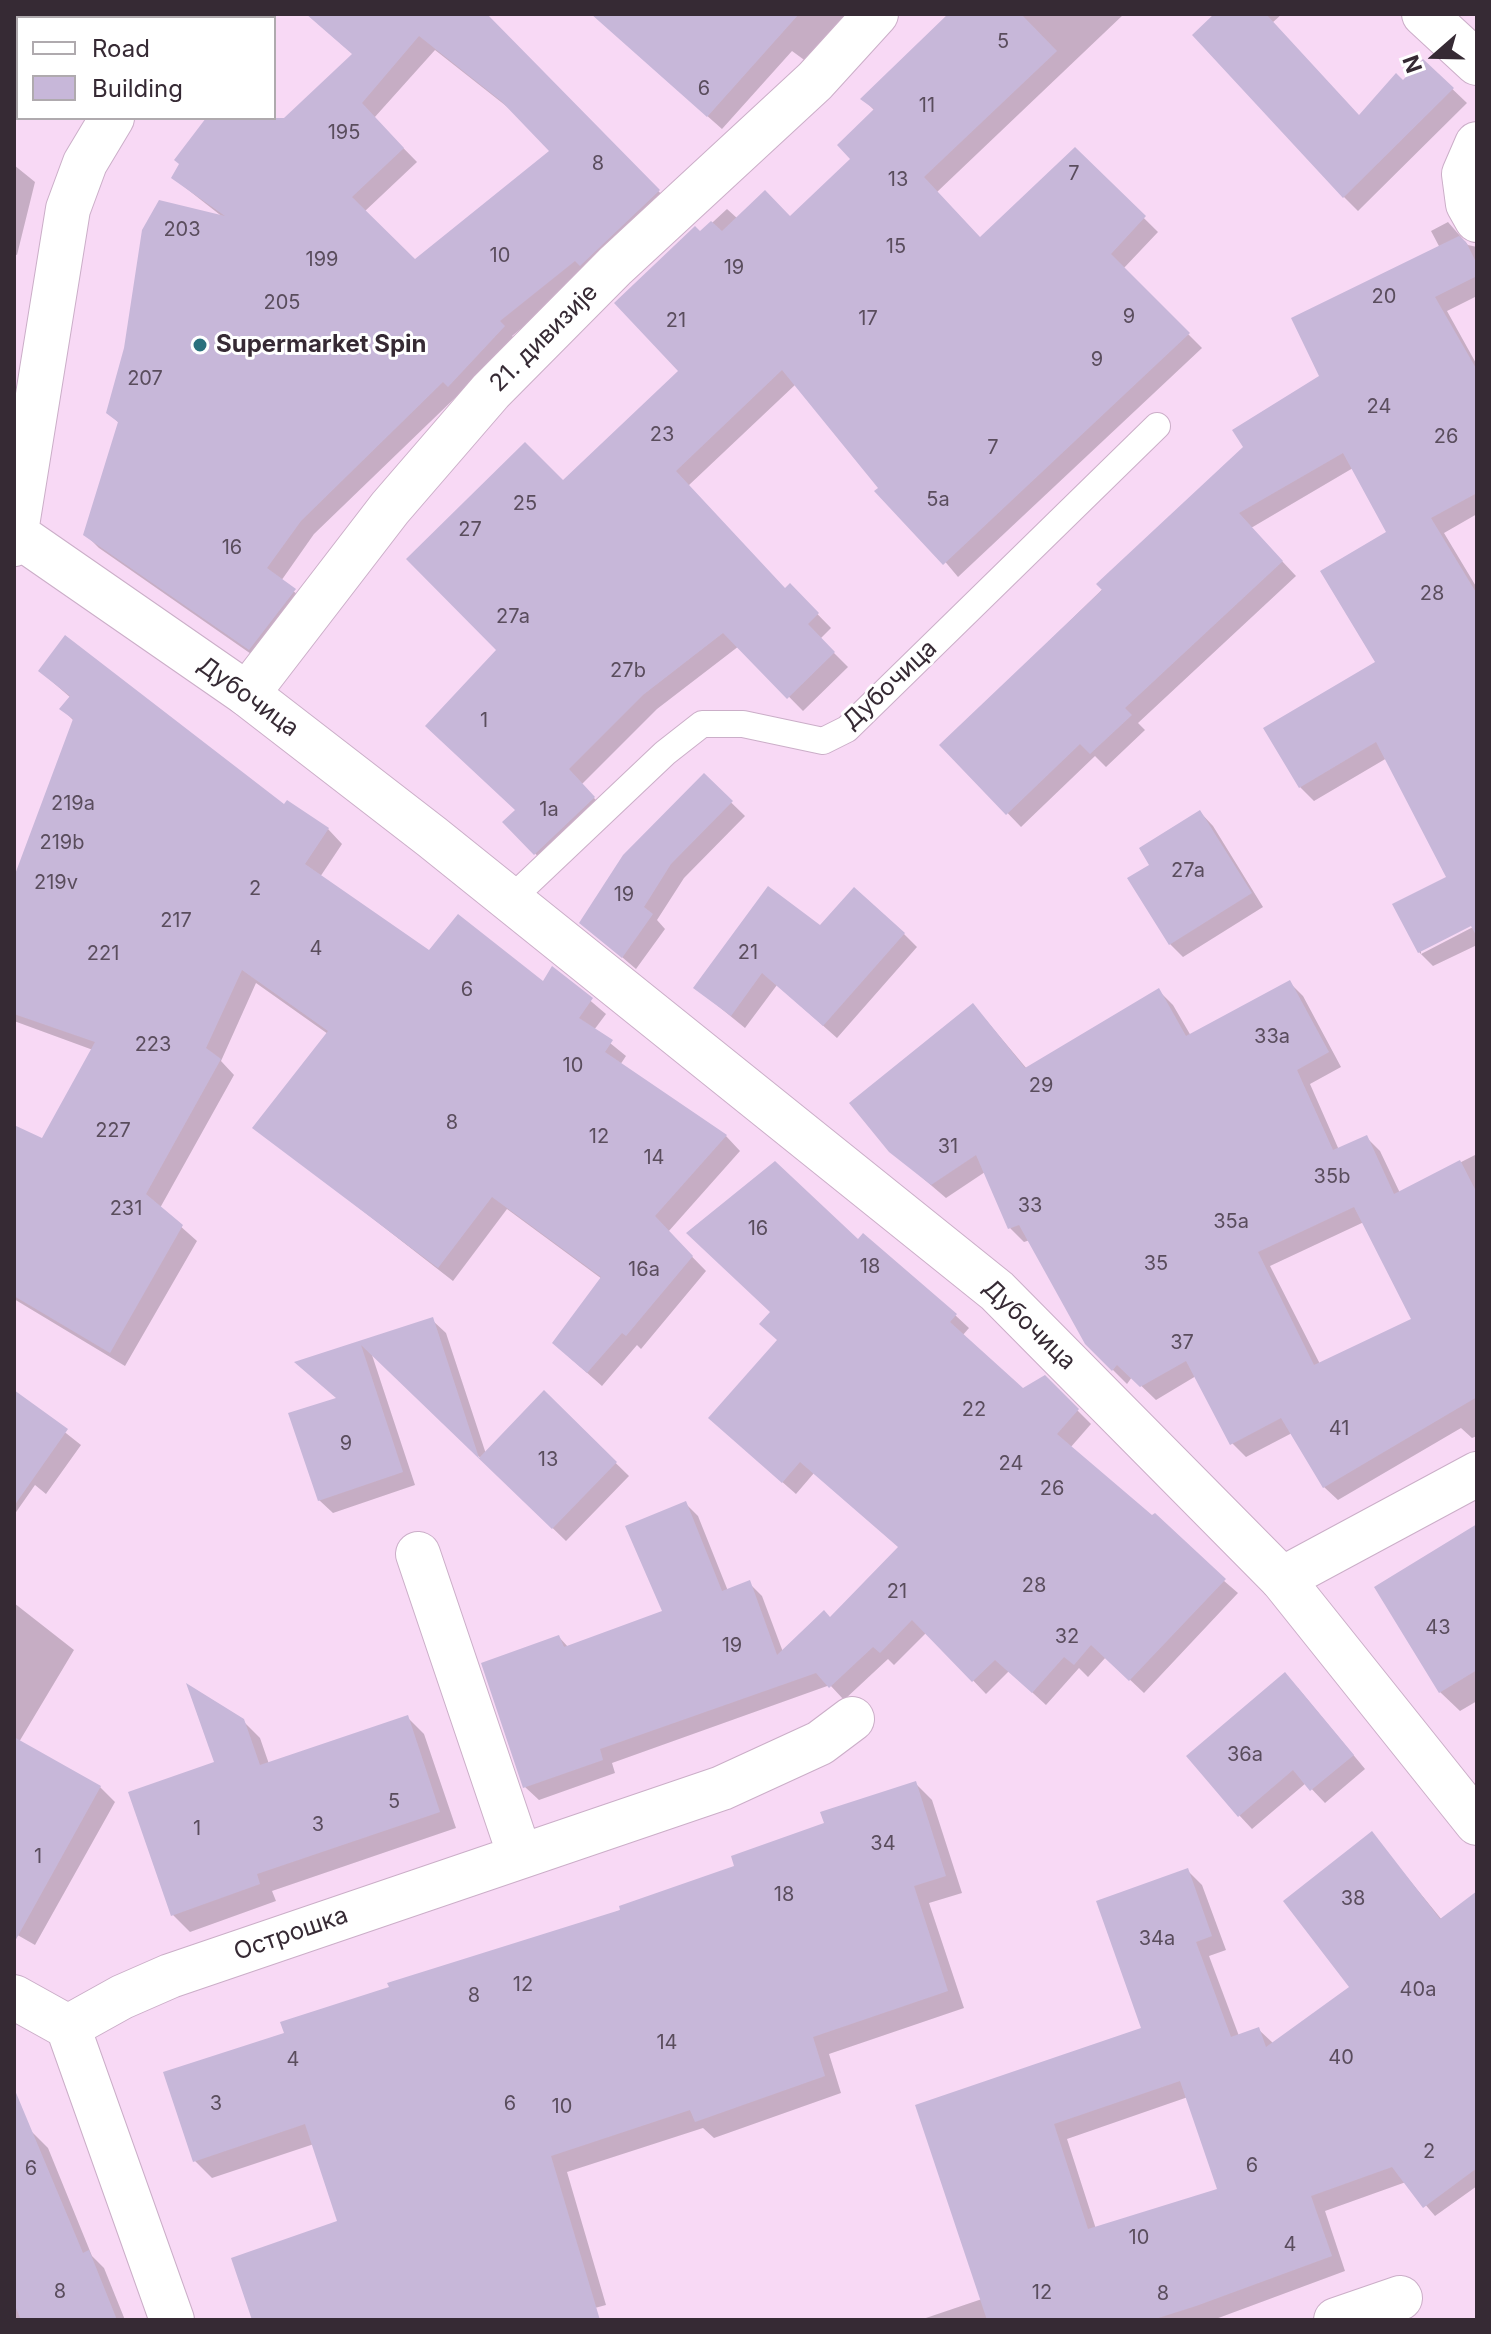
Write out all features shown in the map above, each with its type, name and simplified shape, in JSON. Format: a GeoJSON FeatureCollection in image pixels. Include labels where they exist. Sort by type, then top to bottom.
{"type":"FeatureCollection","features":[{"type":"Feature","properties":{"kind":"street","name":"21. дивизије"},"geometry":{"type":"LineString","coordinates":[[247,694],[390,508],[491,391],[615,266],[815,81],[876,14]]}},
{"type":"Feature","properties":{"kind":"street"},"geometry":{"type":"LineString","coordinates":[[1424,14],[1477,63]]}},
{"type":"Feature","properties":{"kind":"street"},"geometry":{"type":"LineString","coordinates":[[15,539],[68,209],[85,163],[111,120]]}},
{"type":"Feature","properties":{"kind":"street"},"geometry":{"type":"LineString","coordinates":[[1477,144],[1464,174],[1468,204],[1477,220]]}},
{"type":"Feature","properties":{"kind":"street","name":"Дубочица"},"geometry":{"type":"LineString","coordinates":[[15,539],[247,694],[512,898],[997,1291],[1282,1579],[1477,1823]]}},
{"type":"Feature","properties":{"kind":"street"},"geometry":{"type":"LineString","coordinates":[[1282,1579],[1477,1474]]}},
{"type":"Feature","properties":{"kind":"street"},"geometry":{"type":"LineString","coordinates":[[418,1554],[520,1856]]}},
{"type":"Feature","properties":{"kind":"street","name":"Острошка"},"geometry":{"type":"LineString","coordinates":[[68,2027],[122,1997],[170,1976],[756,1774],[820,1743],[852,1719]]}},
{"type":"Feature","properties":{"kind":"street"},"geometry":{"type":"LineString","coordinates":[[14,1997],[68,2027],[172,2320]]}},
{"type":"Feature","properties":{"kind":"street"},"geometry":{"type":"LineString","coordinates":[[1336,2320],[1400,2298]]}},
{"type":"Feature","properties":{"kind":"lane","name":"Дубочица"},"geometry":{"type":"LineString","coordinates":[[512,898],[665,753],[702,724],[743,724],[823,741],[847,729],[1157,426]]}},
{"type":"Feature","properties":{"kind":"building"},"geometry":{"type":"Polygon","coordinates":[[[306,14],[487,14],[660,190],[580,266],[575,261],[500,321],[505,326],[448,387],[443,382],[301,521],[267,568],[296,589],[249,650],[83,535],[118,422],[106,413],[124,348],[142,230],[159,200],[225,216],[171,178],[179,164],[174,160],[204,120],[284,118],[352,54],[306,14]],[[419,36],[362,103],[404,148],[352,197],[415,259],[549,151],[501,101],[419,36]]]}},
{"type":"Feature","properties":{"kind":"building"},"geometry":{"type":"Polygon","coordinates":[[[591,14],[799,14],[707,117],[591,14]]]}},
{"type":"Feature","properties":{"kind":"building"},"geometry":{"type":"Polygon","coordinates":[[[948,14],[1021,14],[1057,51],[924,177],[980,237],[1075,147],[1146,216],[1111,254],[1190,333],[943,565],[874,491],[878,488],[782,370],[676,471],[785,588],[790,583],[819,613],[808,624],[835,652],[787,699],[723,633],[643,695],[569,769],[595,797],[534,855],[502,822],[515,810],[425,726],[496,650],[406,559],[525,442],[563,480],[678,371],[614,303],[695,226],[700,231],[711,221],[722,231],[765,190],[790,216],[850,159],[837,145],[874,109],[860,99],[948,14]]]}},
{"type":"Feature","properties":{"kind":"building"},"geometry":{"type":"Polygon","coordinates":[[[1214,14],[1266,14],[1359,115],[1396,73],[1403,80],[1423,59],[1454,88],[1343,198],[1192,35],[1214,14]]]}},
{"type":"Feature","properties":{"kind":"building"},"geometry":{"type":"Polygon","coordinates":[[[1459,236],[1466,242],[1477,264],[1477,276],[1435,297],[1477,370],[1477,493],[1431,518],[1477,594],[1477,937],[1471,926],[1418,953],[1392,904],[1446,877],[1376,742],[1299,788],[1263,728],[1375,662],[1320,571],[1386,532],[1343,453],[1239,513],[1283,561],[1125,708],[1132,715],[1090,754],[1080,744],[1006,815],[939,745],[1102,590],[1096,584],[1243,447],[1232,430],[1319,376],[1291,318],[1459,236]]]}},
{"type":"Feature","properties":{"kind":"building"},"geometry":{"type":"Polygon","coordinates":[[[65,635],[284,804],[287,800],[329,828],[305,864],[429,950],[458,914],[543,981],[552,966],[593,998],[579,1018],[613,1040],[605,1052],[727,1135],[655,1216],[693,1256],[626,1336],[622,1333],[587,1373],[552,1343],[601,1277],[492,1197],[438,1268],[252,1128],[328,1031],[242,970],[206,1048],[221,1059],[146,1194],[183,1225],[110,1353],[14,1296],[14,1125],[42,1138],[95,1042],[14,1014],[14,877],[73,719],[59,709],[70,696],[38,671],[65,635]]]}},
{"type":"Feature","properties":{"kind":"building"},"geometry":{"type":"Polygon","coordinates":[[[704,773],[733,801],[671,864],[644,907],[653,914],[622,958],[579,923],[623,855],[704,773]]]}},
{"type":"Feature","properties":{"kind":"building"},"geometry":{"type":"Polygon","coordinates":[[[1200,810],[1252,893],[1169,945],[1127,878],[1149,865],[1139,848],[1200,810]]]}},
{"type":"Feature","properties":{"kind":"building"},"geometry":{"type":"Polygon","coordinates":[[[768,886],[820,925],[854,887],[905,933],[823,1026],[762,973],[731,1016],[693,988],[768,886]]]}},
{"type":"Feature","properties":{"kind":"building"},"geometry":{"type":"Polygon","coordinates":[[[1290,980],[1329,1052],[1297,1070],[1333,1150],[1367,1135],[1394,1194],[1460,1160],[1477,1193],[1477,1397],[1323,1488],[1281,1418],[1230,1445],[1186,1361],[1140,1387],[1117,1365],[1112,1371],[1085,1344],[1019,1225],[1008,1229],[976,1155],[931,1185],[889,1152],[849,1103],[973,1003],[1025,1068],[1159,988],[1186,1036],[1290,980]],[[1354,1207],[1258,1252],[1314,1365],[1411,1319],[1354,1207]]]}},
{"type":"Feature","properties":{"kind":"building"},"geometry":{"type":"Polygon","coordinates":[[[775,1161],[858,1239],[863,1233],[957,1314],[950,1322],[1023,1388],[1045,1375],[1079,1409],[1057,1434],[1152,1515],[1155,1513],[1226,1579],[1129,1681],[1091,1645],[1074,1665],[1064,1657],[1032,1693],[995,1660],[972,1682],[912,1620],[880,1653],[873,1647],[829,1688],[816,1673],[600,1749],[603,1760],[523,1788],[481,1663],[559,1635],[564,1647],[662,1611],[625,1526],[686,1501],[722,1591],[750,1580],[777,1655],[824,1610],[830,1617],[898,1547],[800,1462],[782,1483],[708,1418],[777,1340],[759,1324],[770,1312],[686,1233],[775,1161]]]}},
{"type":"Feature","properties":{"kind":"building"},"geometry":{"type":"Polygon","coordinates":[[[433,1317],[479,1458],[544,1390],[617,1462],[552,1529],[361,1345],[403,1472],[318,1501],[288,1413],[336,1398],[294,1362],[433,1317]]]}},
{"type":"Feature","properties":{"kind":"building"},"geometry":{"type":"Polygon","coordinates":[[[14,1390],[68,1429],[14,1506],[14,1390]]]}},
{"type":"Feature","properties":{"kind":"building"},"geometry":{"type":"Polygon","coordinates":[[[1477,1524],[1477,1670],[1439,1693],[1374,1587],[1477,1524]]]}},
{"type":"Feature","properties":{"kind":"building"},"geometry":{"type":"Polygon","coordinates":[[[1285,1672],[1354,1755],[1310,1791],[1293,1770],[1238,1817],[1186,1756],[1285,1672]]]}},
{"type":"Feature","properties":{"kind":"building"},"geometry":{"type":"Polygon","coordinates":[[[186,1683],[244,1719],[260,1765],[408,1715],[440,1812],[257,1874],[260,1884],[171,1916],[128,1792],[214,1762],[186,1683]]]}},
{"type":"Feature","properties":{"kind":"building"},"geometry":{"type":"Polygon","coordinates":[[[14,1737],[101,1786],[14,1943],[14,1737]]]}},
{"type":"Feature","properties":{"kind":"building"},"geometry":{"type":"Polygon","coordinates":[[[916,1781],[946,1876],[914,1886],[948,1991],[813,2037],[825,2076],[695,2122],[690,2110],[551,2156],[600,2320],[252,2320],[231,2258],[337,2221],[305,2124],[193,2162],[163,2072],[284,2033],[280,2022],[389,1987],[387,1983],[620,1910],[619,1906],[734,1866],[731,1856],[824,1823],[820,1812],[916,1781]]]}},
{"type":"Feature","properties":{"kind":"building"},"geometry":{"type":"Polygon","coordinates":[[[1372,1831],[1440,1919],[1477,1891],[1477,2168],[1423,2208],[1392,2167],[1311,2196],[1332,2256],[1152,2320],[987,2320],[915,2105],[1141,2028],[1096,1901],[1188,1868],[1212,1936],[1196,1942],[1231,2037],[1259,2027],[1266,2047],[1349,1987],[1283,1901],[1372,1831]],[[1180,2081],[1054,2124],[1088,2229],[1217,2189],[1180,2081]]]}},
{"type":"Feature","properties":{"kind":"building"},"geometry":{"type":"Polygon","coordinates":[[[14,2088],[83,2253],[89,2250],[117,2320],[21,2320],[14,2303],[14,2088]]]}},
{"type":"Feature","properties":{"kind":"place","name":"Supermarket Spin"},"geometry":{"type":"Point","coordinates":[200,345]}}]}
